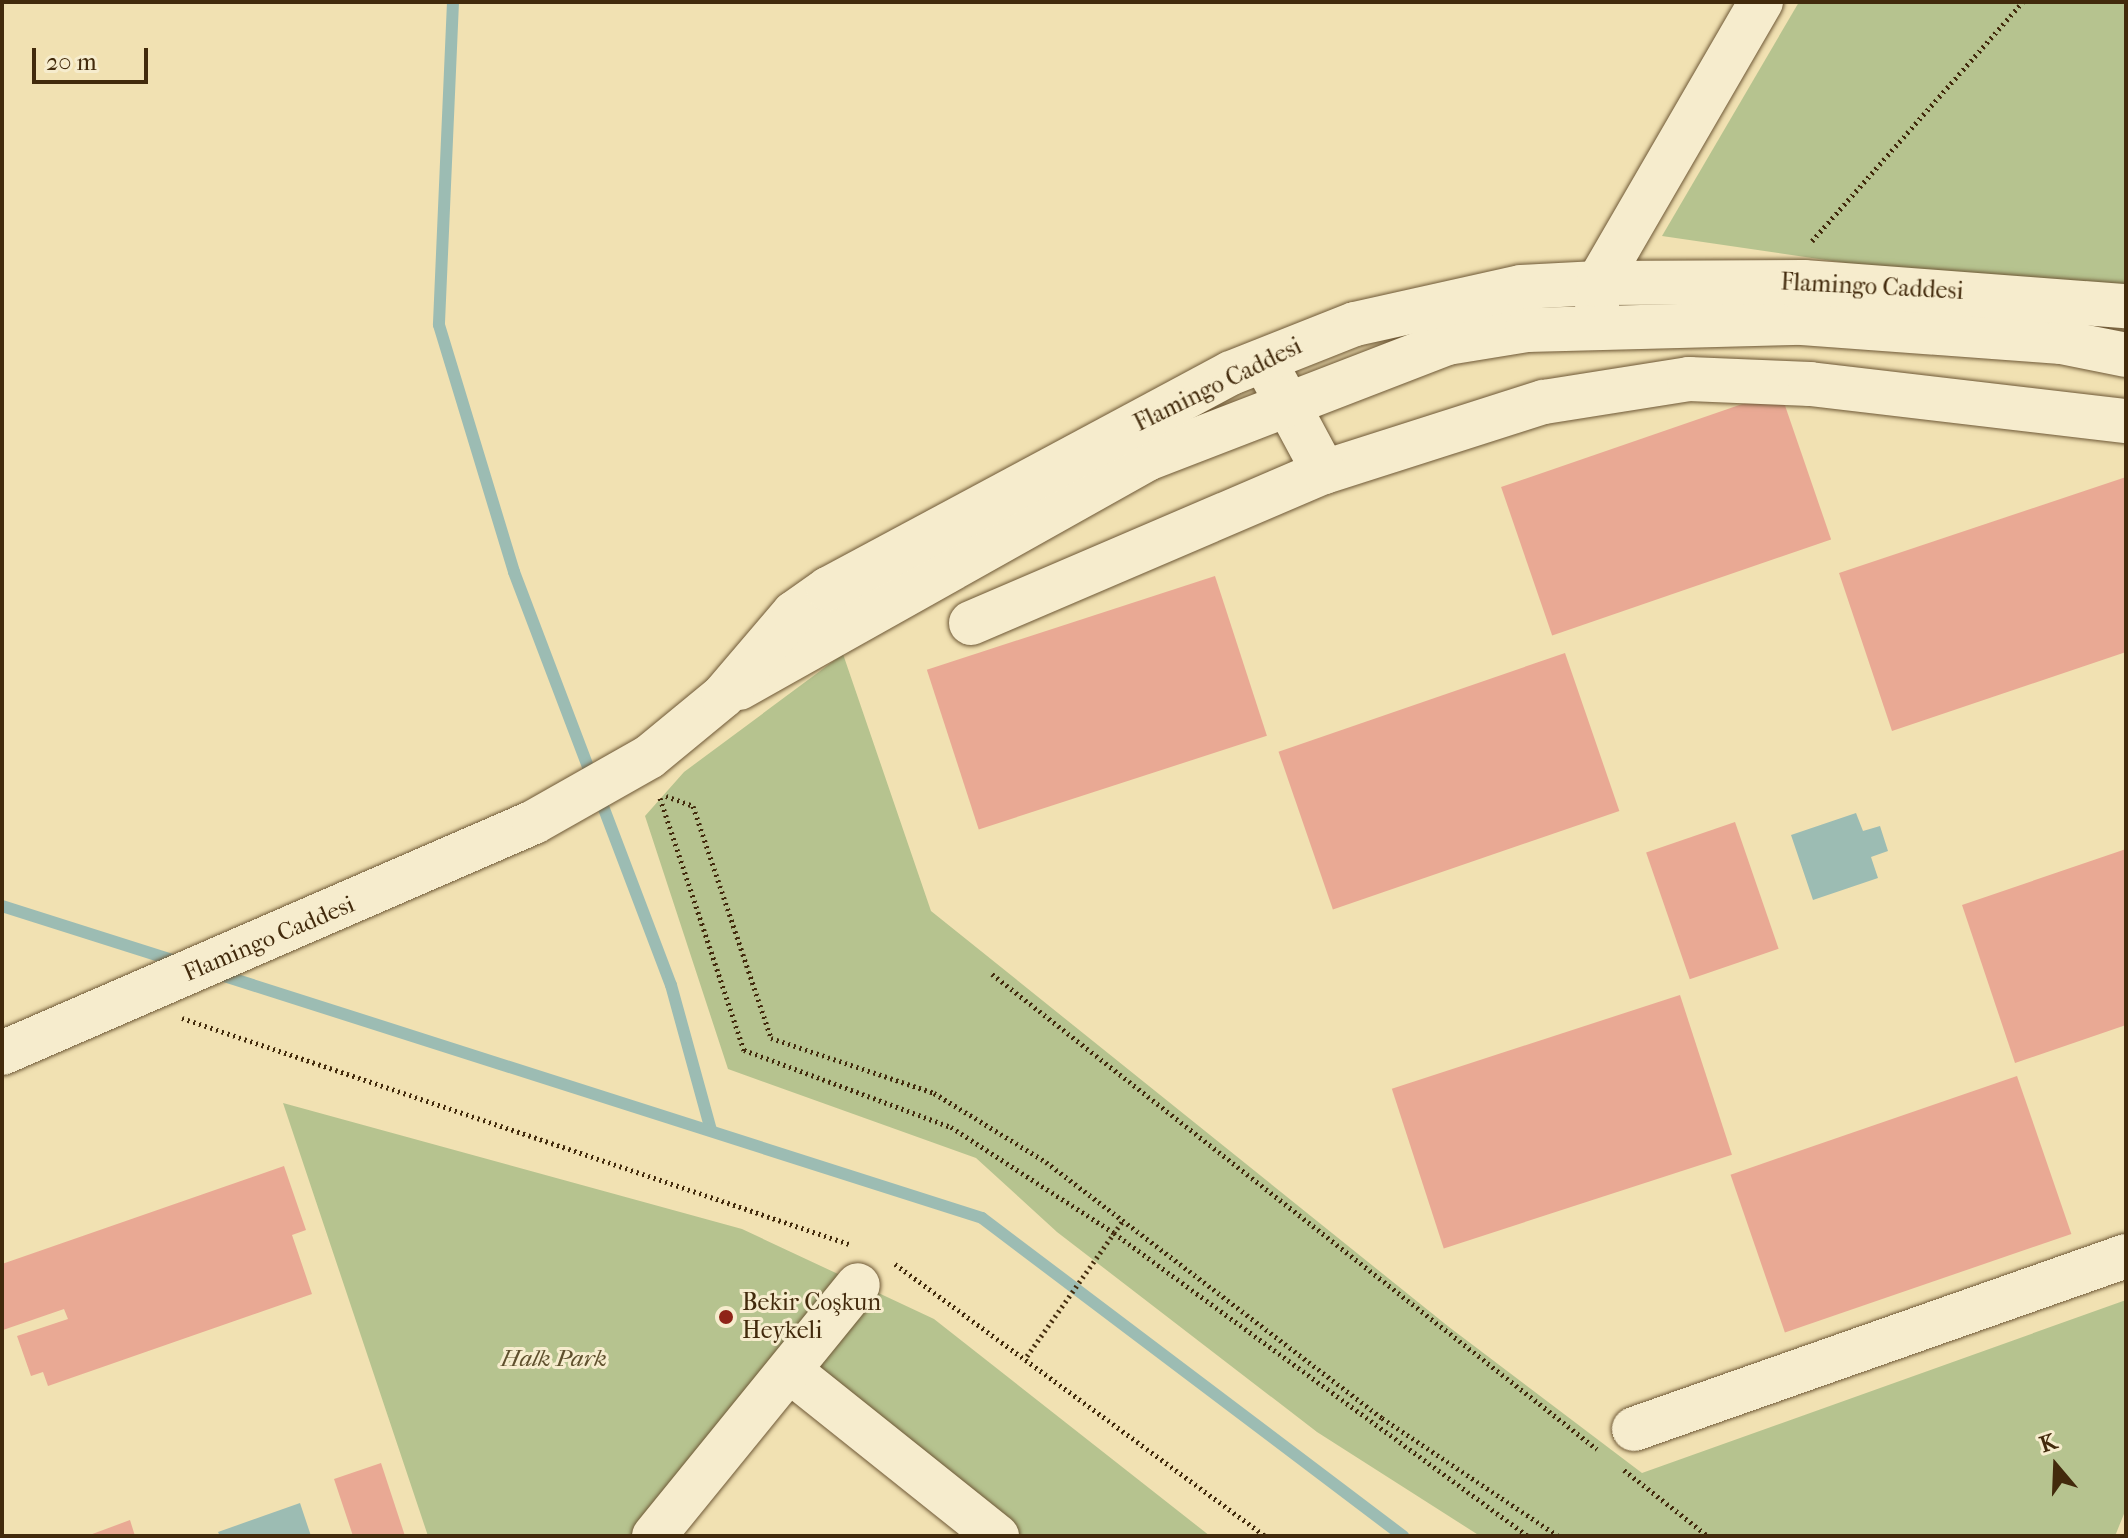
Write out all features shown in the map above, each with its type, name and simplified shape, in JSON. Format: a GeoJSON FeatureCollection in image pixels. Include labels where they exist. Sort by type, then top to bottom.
{"type":"FeatureCollection","features":[{"type":"Feature","properties":{"kind":"street"},"geometry":{"type":"LineString","coordinates":[[1595,328],[1598,283],[1761,2]]}},
{"type":"Feature","properties":{"kind":"street","name":"Flamingo Caddesi"},"geometry":{"type":"LineString","coordinates":[[2,1053],[296,929],[534,822],[654,775],[794,613],[828,589],[1265,358],[1413,307],[1521,287],[1598,283],[1804,282],[2126,306]]}},
{"type":"Feature","properties":{"kind":"street","name":"Flamingo Caddesi"},"geometry":{"type":"LineString","coordinates":[[723,696],[1147,459],[1283,403],[1447,343],[1595,328],[1802,323],[2061,342],[2126,355]]}},
{"type":"Feature","properties":{"kind":"street"},"geometry":{"type":"LineString","coordinates":[[1265,358],[1283,403],[1324,472]]}},
{"type":"Feature","properties":{"kind":"street"},"geometry":{"type":"LineString","coordinates":[[971,623],[1324,472],[1544,402],[1689,379],[1810,384],[2126,421]]}},
{"type":"Feature","properties":{"kind":"street"},"geometry":{"type":"LineString","coordinates":[[1618,1449],[2126,1256]]}},
{"type":"Feature","properties":{"kind":"street"},"geometry":{"type":"LineString","coordinates":[[654,1536],[790,1371],[867,1263]]}},
{"type":"Feature","properties":{"kind":"street"},"geometry":{"type":"LineString","coordinates":[[790,1371],[997,1536]]}},
{"type":"Feature","properties":{"kind":"path"},"geometry":{"type":"LineString","coordinates":[[1804,282],[1809,244],[2023,2]]}},
{"type":"Feature","properties":{"kind":"path"},"geometry":{"type":"LineString","coordinates":[[654,775],[693,806],[771,1038],[934,1093],[1124,1219],[1382,1418],[1558,1536]]}},
{"type":"Feature","properties":{"kind":"path"},"geometry":{"type":"LineString","coordinates":[[654,775],[744,1050],[951,1127],[1114,1233],[1528,1536]]}},
{"type":"Feature","properties":{"kind":"path"},"geometry":{"type":"LineString","coordinates":[[992,974],[1618,1449],[1708,1536]]}},
{"type":"Feature","properties":{"kind":"path"},"geometry":{"type":"LineString","coordinates":[[155,987],[185,1023],[867,1263],[1027,1356],[1265,1536]]}},
{"type":"Feature","properties":{"kind":"path"},"geometry":{"type":"LineString","coordinates":[[1027,1356],[1124,1219]]}},
{"type":"Feature","properties":{"kind":"green space"},"geometry":{"type":"Polygon","coordinates":[[[1799,2],[2126,2],[2126,304],[1662,236],[1799,2]]]}},
{"type":"Feature","properties":{"kind":"green space"},"geometry":{"type":"Polygon","coordinates":[[[843,654],[931,911],[1449,1327],[1642,1473],[2126,1300],[2126,1509],[2115,1536],[1480,1536],[1317,1432],[1057,1232],[976,1158],[728,1069],[645,816],[684,772],[843,654]]]}},
{"type":"Feature","properties":{"kind":"green space","name":"Halk Park"},"geometry":{"type":"Polygon","coordinates":[[[283,1103],[742,1229],[934,1319],[1210,1536],[1011,1536],[822,1374],[635,1536],[428,1536],[283,1103]]]}},
{"type":"Feature","properties":{"kind":"water"},"geometry":{"type":"Polygon","coordinates":[[[1856,813],[1863,831],[1880,826],[1888,851],[1871,857],[1878,878],[1813,900],[1791,835],[1856,813]]]}},
{"type":"Feature","properties":{"kind":"water"},"geometry":{"type":"Polygon","coordinates":[[[300,1503],[311,1536],[220,1536],[218,1532],[300,1503]]]}},
{"type":"Feature","properties":{"kind":"building"},"geometry":{"type":"Polygon","coordinates":[[[1780,391],[1831,539],[1552,635],[1501,487],[1780,391]]]}},
{"type":"Feature","properties":{"kind":"building"},"geometry":{"type":"Polygon","coordinates":[[[2126,477],[2126,652],[1892,731],[1839,573],[2126,477]]]}},
{"type":"Feature","properties":{"kind":"building"},"geometry":{"type":"Polygon","coordinates":[[[1215,576],[1267,736],[979,829],[927,670],[1215,576]]]}},
{"type":"Feature","properties":{"kind":"building"},"geometry":{"type":"Polygon","coordinates":[[[1565,653],[1619,811],[1333,910],[1279,752],[1565,653]]]}},
{"type":"Feature","properties":{"kind":"building"},"geometry":{"type":"Polygon","coordinates":[[[1735,822],[1779,949],[1690,979],[1646,853],[1735,822]]]}},
{"type":"Feature","properties":{"kind":"building"},"geometry":{"type":"Polygon","coordinates":[[[2126,849],[2126,1025],[2015,1063],[1962,905],[2126,849]]]}},
{"type":"Feature","properties":{"kind":"building"},"geometry":{"type":"Polygon","coordinates":[[[1680,995],[1732,1155],[1444,1248],[1392,1089],[1680,995]]]}},
{"type":"Feature","properties":{"kind":"building"},"geometry":{"type":"Polygon","coordinates":[[[2017,1076],[2071,1234],[1785,1333],[1731,1175],[2017,1076]]]}},
{"type":"Feature","properties":{"kind":"building"},"geometry":{"type":"Polygon","coordinates":[[[284,1166],[306,1230],[292,1235],[312,1294],[48,1386],[43,1372],[31,1376],[17,1336],[68,1319],[64,1309],[3,1330],[2,1264],[284,1166]]]}},
{"type":"Feature","properties":{"kind":"building"},"geometry":{"type":"Polygon","coordinates":[[[381,1463],[405,1536],[353,1536],[334,1479],[381,1463]]]}},
{"type":"Feature","properties":{"kind":"building"},"geometry":{"type":"Polygon","coordinates":[[[130,1520],[135,1536],[87,1536],[130,1520]]]}},
{"type":"Feature","properties":{"kind":"waterway"},"geometry":{"type":"LineString","coordinates":[[453,2],[439,325],[514,572],[671,985],[711,1130]]}},
{"type":"Feature","properties":{"kind":"waterway"},"geometry":{"type":"LineString","coordinates":[[2,906],[179,962]]}},
{"type":"Feature","properties":{"kind":"waterway"},"geometry":{"type":"LineString","coordinates":[[215,973],[982,1218],[1403,1536]]}},
{"type":"Feature","properties":{"kind":"place","name":"Bekir Coşkun Heykeli"},"geometry":{"type":"Point","coordinates":[726,1317]}}]}
